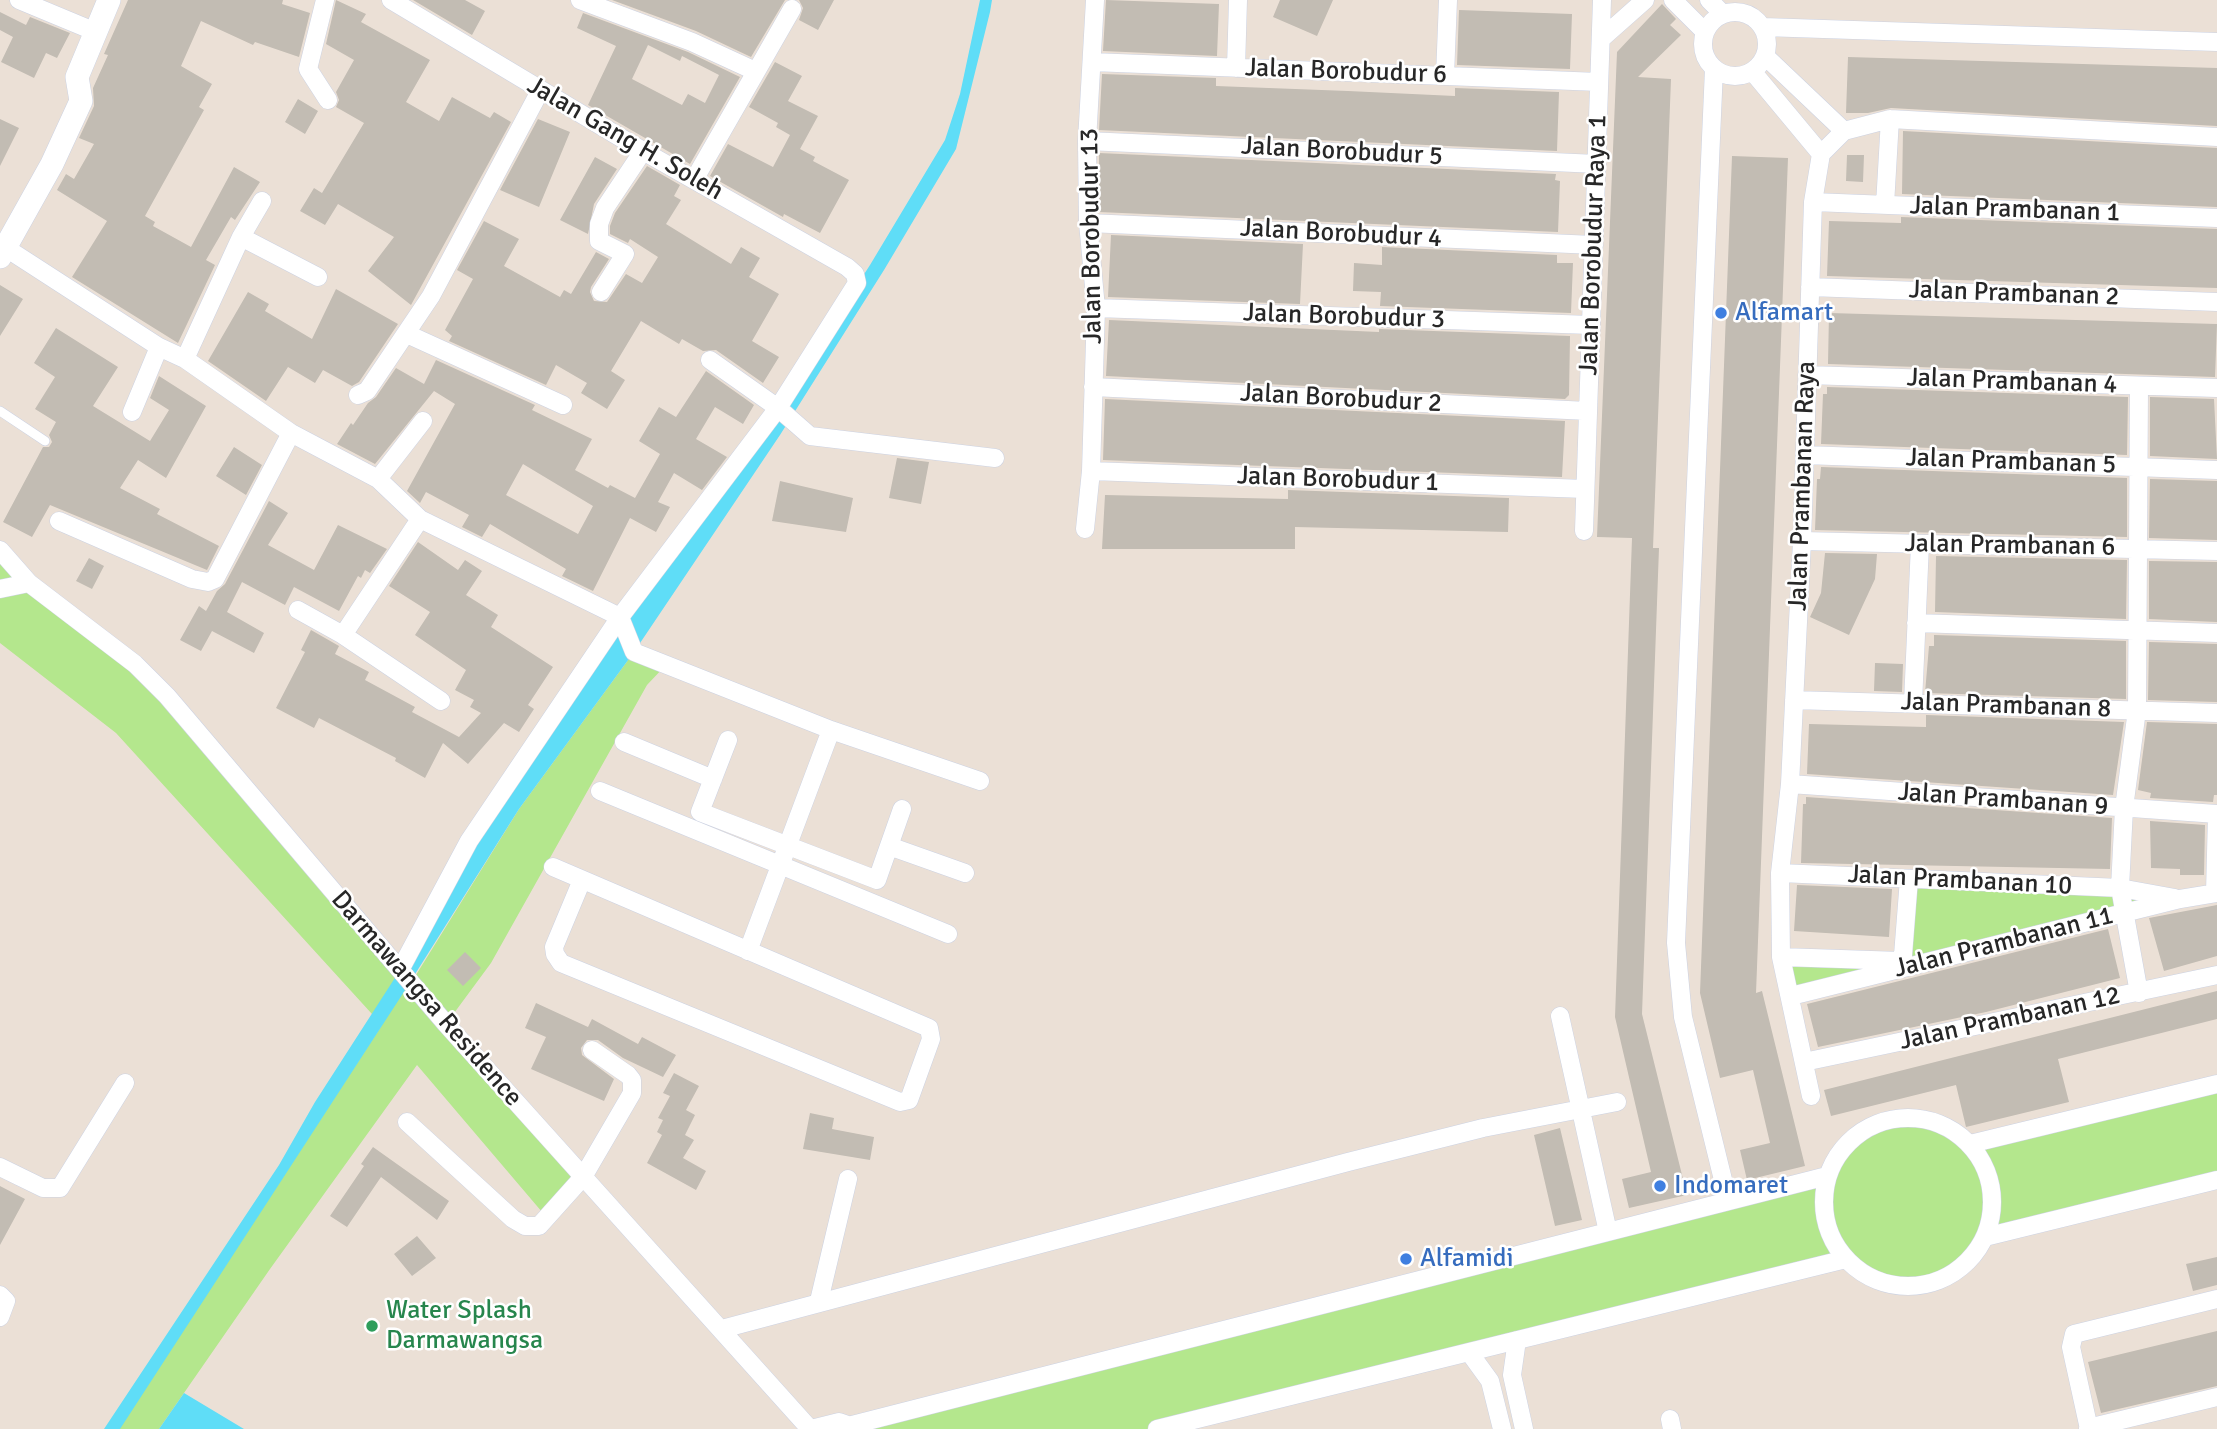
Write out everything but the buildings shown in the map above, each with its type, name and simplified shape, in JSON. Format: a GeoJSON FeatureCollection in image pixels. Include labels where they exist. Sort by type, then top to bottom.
{"type":"FeatureCollection","features":[{"type":"Feature","properties":{"kind":"street"},"geometry":{"type":"LineString","coordinates":[[19,0],[96,32]]}},
{"type":"Feature","properties":{"kind":"street"},"geometry":{"type":"LineString","coordinates":[[109,0],[77,77],[81,101],[52,164],[3,252],[159,347],[185,359],[291,433],[378,479],[420,519],[620,617],[634,652],[831,730],[980,781]]}},
{"type":"Feature","properties":{"kind":"street"},"geometry":{"type":"LineString","coordinates":[[325,0],[308,69],[328,100]]}},
{"type":"Feature","properties":{"kind":"street","name":"Jalan Gang H. Soleh"},"geometry":{"type":"LineString","coordinates":[[391,0],[642,151],[847,267],[856,279],[855,289],[778,408]]}},
{"type":"Feature","properties":{"kind":"street"},"geometry":{"type":"LineString","coordinates":[[580,0],[692,42],[755,71]]}},
{"type":"Feature","properties":{"kind":"street","name":"Jalan Borobudur 13"},"geometry":{"type":"LineString","coordinates":[[1085,529],[1091,471],[1096,309],[1088,223],[1087,141],[1095,0]]}},
{"type":"Feature","properties":{"kind":"street"},"geometry":{"type":"LineString","coordinates":[[1236,68],[1238,0]]}},
{"type":"Feature","properties":{"kind":"street"},"geometry":{"type":"LineString","coordinates":[[1445,76],[1448,0]]}},
{"type":"Feature","properties":{"kind":"street","name":"Jalan Borobudur Raya 1"},"geometry":{"type":"LineString","coordinates":[[1584,531],[1602,0]]}},
{"type":"Feature","properties":{"kind":"street"},"geometry":{"type":"LineString","coordinates":[[1601,39],[1645,0]]}},
{"type":"Feature","properties":{"kind":"street"},"geometry":{"type":"LineString","coordinates":[[1674,0],[1705,32]]}},
{"type":"Feature","properties":{"kind":"street"},"geometry":{"type":"LineString","coordinates":[[1709,0],[1723,14]]}},
{"type":"Feature","properties":{"kind":"street"},"geometry":{"type":"LineString","coordinates":[[694,180],[792,9]]}},
{"type":"Feature","properties":{"kind":"street"},"geometry":{"type":"LineString","coordinates":[[1714,69],[1733,76],[1752,71],[1765,56],[1768,46],[1763,27],[1749,15],[1740,12],[1723,14],[1705,32],[1704,52],[1714,69],[1676,943],[1683,1017],[1728,1200]]}},
{"type":"Feature","properties":{"kind":"street"},"geometry":{"type":"LineString","coordinates":[[1763,27],[2217,42]]}},
{"type":"Feature","properties":{"kind":"street"},"geometry":{"type":"LineString","coordinates":[[1765,56],[1807,99],[1844,131]]}},
{"type":"Feature","properties":{"kind":"street","name":"Jalan Borobudur 6"},"geometry":{"type":"LineString","coordinates":[[1092,62],[1600,82]]}},
{"type":"Feature","properties":{"kind":"street"},"geometry":{"type":"LineString","coordinates":[[1752,71],[1821,153],[1844,131],[1890,119],[2217,137]]}},
{"type":"Feature","properties":{"kind":"street"},"geometry":{"type":"LineString","coordinates":[[358,395],[367,391],[407,334],[454,257],[540,91]]}},
{"type":"Feature","properties":{"kind":"street"},"geometry":{"type":"LineString","coordinates":[[1885,205],[1890,119]]}},
{"type":"Feature","properties":{"kind":"street","name":"Jalan Borobudur 5"},"geometry":{"type":"LineString","coordinates":[[1087,141],[1597,164]]}},
{"type":"Feature","properties":{"kind":"street"},"geometry":{"type":"LineString","coordinates":[[601,292],[625,254],[599,241],[599,224],[605,208],[642,151]]}},
{"type":"Feature","properties":{"kind":"street","name":"Jalan Prambanan Raya"},"geometry":{"type":"LineString","coordinates":[[1811,1096],[1781,957],[1780,873],[1790,784],[1802,541],[1813,202],[1821,153]]}},
{"type":"Feature","properties":{"kind":"street"},"geometry":{"type":"LineString","coordinates":[[185,359],[241,237],[262,201]]}},
{"type":"Feature","properties":{"kind":"street","name":"Jalan Prambanan 1"},"geometry":{"type":"LineString","coordinates":[[1813,202],[2217,218]]}},
{"type":"Feature","properties":{"kind":"street","name":"Jalan Borobudur 4"},"geometry":{"type":"LineString","coordinates":[[1088,223],[1594,245]]}},
{"type":"Feature","properties":{"kind":"street"},"geometry":{"type":"LineString","coordinates":[[241,237],[318,276]]}},
{"type":"Feature","properties":{"kind":"street","name":"Jalan Prambanan 2"},"geometry":{"type":"LineString","coordinates":[[1810,287],[2217,302]]}},
{"type":"Feature","properties":{"kind":"street","name":"Jalan Borobudur 3"},"geometry":{"type":"LineString","coordinates":[[1096,309],[1591,325]]}},
{"type":"Feature","properties":{"kind":"street"},"geometry":{"type":"LineString","coordinates":[[407,334],[563,405]]}},
{"type":"Feature","properties":{"kind":"street"},"geometry":{"type":"LineString","coordinates":[[132,412],[159,347]]}},
{"type":"Feature","properties":{"kind":"street"},"geometry":{"type":"LineString","coordinates":[[710,360],[778,408],[810,436],[995,458]]}},
{"type":"Feature","properties":{"kind":"street","name":"Jalan Prambanan 4"},"geometry":{"type":"LineString","coordinates":[[1807,376],[2217,388]]}},
{"type":"Feature","properties":{"kind":"street"},"geometry":{"type":"LineString","coordinates":[[2139,386],[2137,710],[2124,808],[2120,888],[2139,993]]}},
{"type":"Feature","properties":{"kind":"street","name":"Jalan Borobudur 2"},"geometry":{"type":"LineString","coordinates":[[1093,387],[1588,411]]}},
{"type":"Feature","properties":{"kind":"street"},"geometry":{"type":"LineString","coordinates":[[400,970],[468,841],[620,617],[778,408]]}},
{"type":"Feature","properties":{"kind":"street"},"geometry":{"type":"LineString","coordinates":[[378,479],[423,421]]}},
{"type":"Feature","properties":{"kind":"street"},"geometry":{"type":"LineString","coordinates":[[59,521],[192,579],[208,582],[215,579],[291,433]]}},
{"type":"Feature","properties":{"kind":"street","name":"Jalan Prambanan 5"},"geometry":{"type":"LineString","coordinates":[[1805,455],[2217,470]]}},
{"type":"Feature","properties":{"kind":"street","name":"Jalan Borobudur 1"},"geometry":{"type":"LineString","coordinates":[[1091,471],[1585,489]]}},
{"type":"Feature","properties":{"kind":"street"},"geometry":{"type":"LineString","coordinates":[[343,635],[420,519]]}},
{"type":"Feature","properties":{"kind":"street","name":"Jalan Prambanan 6"},"geometry":{"type":"LineString","coordinates":[[1802,541],[2217,551]]}},
{"type":"Feature","properties":{"kind":"street"},"geometry":{"type":"LineString","coordinates":[[1913,703],[1920,544]]}},
{"type":"Feature","properties":{"kind":"street","name":"Darmawangsa Residence"},"geometry":{"type":"LineString","coordinates":[[0,550],[29,583],[135,664],[167,696],[400,970],[811,1429]]}},
{"type":"Feature","properties":{"kind":"street"},"geometry":{"type":"LineString","coordinates":[[0,589],[29,583]]}},
{"type":"Feature","properties":{"kind":"street"},"geometry":{"type":"LineString","coordinates":[[298,610],[343,635],[441,701]]}},
{"type":"Feature","properties":{"kind":"street"},"geometry":{"type":"LineString","coordinates":[[1916,622],[2217,633]]}},
{"type":"Feature","properties":{"kind":"street","name":"Jalan Prambanan 8"},"geometry":{"type":"LineString","coordinates":[[1794,700],[2217,713]]}},
{"type":"Feature","properties":{"kind":"street"},"geometry":{"type":"LineString","coordinates":[[748,951],[831,730]]}},
{"type":"Feature","properties":{"kind":"street"},"geometry":{"type":"LineString","coordinates":[[728,740],[700,812],[877,880],[902,809]]}},
{"type":"Feature","properties":{"kind":"street"},"geometry":{"type":"LineString","coordinates":[[624,742],[713,779]]}},
{"type":"Feature","properties":{"kind":"street","name":"Jalan Prambanan 9"},"geometry":{"type":"LineString","coordinates":[[1790,784],[2217,815]]}},
{"type":"Feature","properties":{"kind":"street"},"geometry":{"type":"LineString","coordinates":[[600,791],[947,934]]}},
{"type":"Feature","properties":{"kind":"street"},"geometry":{"type":"LineString","coordinates":[[2216,893],[2217,815]]}},
{"type":"Feature","properties":{"kind":"street"},"geometry":{"type":"LineString","coordinates":[[889,846],[965,873]]}},
{"type":"Feature","properties":{"kind":"street"},"geometry":{"type":"LineString","coordinates":[[553,867],[929,1028],[931,1039],[909,1100],[900,1101],[561,963],[554,947],[582,880]]}},
{"type":"Feature","properties":{"kind":"street","name":"Jalan Prambanan 10"},"geometry":{"type":"LineString","coordinates":[[1780,873],[2120,888],[2180,899]]}},
{"type":"Feature","properties":{"kind":"street"},"geometry":{"type":"LineString","coordinates":[[1781,957],[1901,965],[1909,878]]}},
{"type":"Feature","properties":{"kind":"street","name":"Jalan Prambanan 11"},"geometry":{"type":"LineString","coordinates":[[1791,996],[1901,965],[2180,899],[2216,893]]}},
{"type":"Feature","properties":{"kind":"street","name":"Jalan Prambanan 12"},"geometry":{"type":"LineString","coordinates":[[1804,1062],[2217,975]]}},
{"type":"Feature","properties":{"kind":"street"},"geometry":{"type":"LineString","coordinates":[[1560,1016],[1608,1232]]}},
{"type":"Feature","properties":{"kind":"street"},"geometry":{"type":"LineString","coordinates":[[407,1122],[519,1224],[532,1227],[543,1224],[583,1177],[629,1101],[633,1086],[628,1075],[592,1050]]}},
{"type":"Feature","properties":{"kind":"street"},"geometry":{"type":"LineString","coordinates":[[0,1167],[43,1188],[60,1188],[125,1083]]}},
{"type":"Feature","properties":{"kind":"street"},"geometry":{"type":"LineString","coordinates":[[1970,1144],[2217,1084]]}},
{"type":"Feature","properties":{"kind":"street"},"geometry":{"type":"LineString","coordinates":[[722,1329],[1348,1162],[1483,1128],[1617,1102]]}},
{"type":"Feature","properties":{"kind":"street"},"geometry":{"type":"LineString","coordinates":[[1913,1118],[1929,1120],[1944,1126],[1970,1144],[1980,1157],[1992,1188],[1991,1221],[1985,1237],[1972,1257],[1953,1273],[1922,1285],[1906,1286],[1873,1279],[1846,1259],[1826,1224],[1824,1205],[1828,1176],[1843,1148],[1861,1132],[1882,1122],[1913,1118]]}},
{"type":"Feature","properties":{"kind":"street"},"geometry":{"type":"LineString","coordinates":[[811,1429],[827,1423],[855,1427],[1828,1176]]}},
{"type":"Feature","properties":{"kind":"street"},"geometry":{"type":"LineString","coordinates":[[819,1301],[848,1179]]}},
{"type":"Feature","properties":{"kind":"street"},"geometry":{"type":"LineString","coordinates":[[1985,1237],[2217,1180]]}},
{"type":"Feature","properties":{"kind":"street"},"geometry":{"type":"LineString","coordinates":[[1157,1429],[1846,1259]]}},
{"type":"Feature","properties":{"kind":"street"},"geometry":{"type":"LineString","coordinates":[[0,1295],[6,1305],[0,1317]]}},
{"type":"Feature","properties":{"kind":"street"},"geometry":{"type":"LineString","coordinates":[[2217,1298],[2079,1331],[2071,1339],[2089,1429],[2217,1397]]}},
{"type":"Feature","properties":{"kind":"street"},"geometry":{"type":"LineString","coordinates":[[1517,1340],[1513,1375],[1524,1429]]}},
{"type":"Feature","properties":{"kind":"street"},"geometry":{"type":"LineString","coordinates":[[1469,1352],[1490,1381],[1502,1429]]}},
{"type":"Feature","properties":{"kind":"street"},"geometry":{"type":"LineString","coordinates":[[1490,1381],[1513,1375]]}},
{"type":"Feature","properties":{"kind":"lane"},"geometry":{"type":"LineString","coordinates":[[0,411],[45,441]]}},
{"type":"Feature","properties":{"kind":"green space"},"geometry":{"type":"Polygon","coordinates":[[[0,550],[135,664],[411,983],[519,809],[634,652],[665,666],[647,685],[491,963],[446,1024],[580,1175],[548,1219],[417,1065],[159,1429],[118,1429],[382,1025],[116,733],[0,643],[0,550]]]}},
{"type":"Feature","properties":{"kind":"green space"},"geometry":{"type":"Polygon","coordinates":[[[1909,879],[2180,899],[1791,996],[1781,957],[1901,961],[1909,879]]]}},
{"type":"Feature","properties":{"kind":"green space"},"geometry":{"type":"Polygon","coordinates":[[[2217,1084],[2217,1180],[1985,1237],[1977,1251],[1953,1273],[1922,1285],[1905,1286],[1873,1278],[1846,1259],[1157,1429],[811,1429],[1827,1176],[1843,1148],[1854,1137],[1882,1122],[1913,1118],[1929,1120],[1944,1126],[1970,1144],[2217,1084]]]}},
{"type":"Feature","properties":{"kind":"water"},"geometry":{"type":"Polygon","coordinates":[[[980,0],[992,0],[956,149],[884,270],[780,435],[634,652],[519,809],[400,998],[120,1429],[104,1429],[279,1165],[315,1102],[400,970],[469,841],[778,408],[870,265],[945,140],[960,94],[980,0]]]}},
{"type":"Feature","properties":{"kind":"water"},"geometry":{"type":"Polygon","coordinates":[[[184,1393],[244,1429],[159,1429],[184,1393]]]}},
{"type":"Feature","properties":{"kind":"place","name":"Alfamart"},"geometry":{"type":"Point","coordinates":[1721,313]}},
{"type":"Feature","properties":{"kind":"place","name":"Indomaret"},"geometry":{"type":"Point","coordinates":[1660,1186]}},
{"type":"Feature","properties":{"kind":"place","name":"Alfamidi"},"geometry":{"type":"Point","coordinates":[1406,1259]}},
{"type":"Feature","properties":{"kind":"place","name":"Water Splash Darmawangsa"},"geometry":{"type":"Point","coordinates":[372,1326]}}]}
